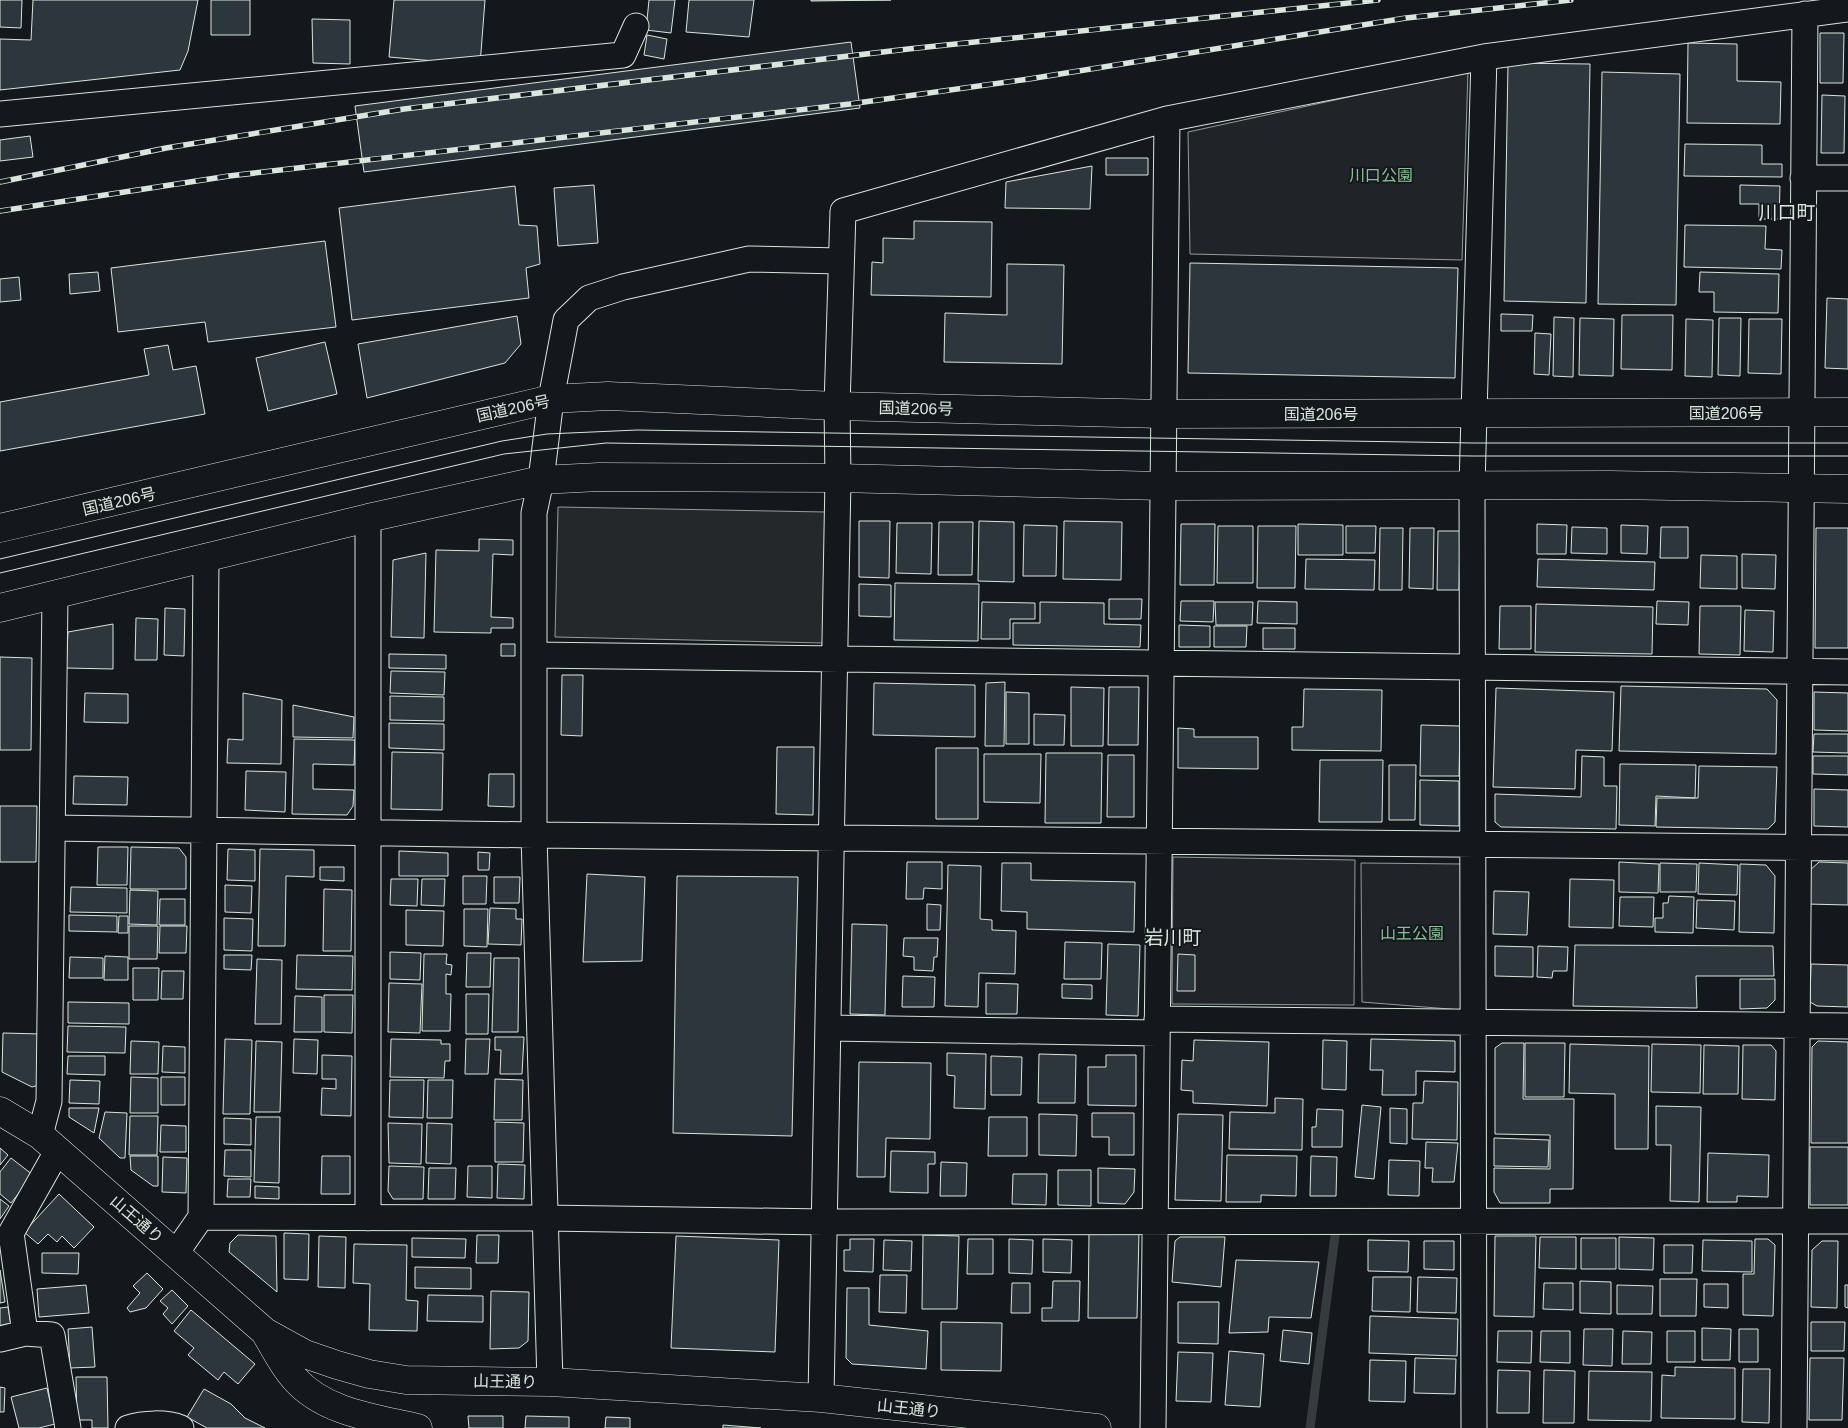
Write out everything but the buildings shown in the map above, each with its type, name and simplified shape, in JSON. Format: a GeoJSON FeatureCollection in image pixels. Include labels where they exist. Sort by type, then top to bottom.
{"type":"FeatureCollection","features":[{"type":"Feature","properties":{"kind":"main road","name":"国道206号"},"geometry":{"type":"LineString","coordinates":[[0,528],[550,399],[608,396],[837,406],[1163,414],[1848,412]]}},
{"type":"Feature","properties":{"kind":"main road"},"geometry":{"type":"LineString","coordinates":[[0,608],[368,518],[542,480],[600,478],[838,478],[1162,486],[1610,485],[1848,489]]}},
{"type":"Feature","properties":{"kind":"main road","name":"山王通り"},"geometry":{"type":"LineString","coordinates":[[0,1111],[49,1142],[265,1332],[305,1354],[369,1374],[406,1380],[550,1382],[821,1398],[1098,1428]]}},
{"type":"Feature","properties":{"kind":"main road"},"geometry":{"type":"LineString","coordinates":[[265,1332],[294,1378],[308,1393],[326,1405],[418,1428]]}},
{"type":"Feature","properties":{"kind":"street"},"geometry":{"type":"LineString","coordinates":[[821,1398],[838,478],[837,406],[843,211],[1167,119],[1484,57],[1848,9]]}},
{"type":"Feature","properties":{"kind":"street"},"geometry":{"type":"LineString","coordinates":[[1794,1428],[1805,14]]}},
{"type":"Feature","properties":{"kind":"street"},"geometry":{"type":"LineString","coordinates":[[0,114],[623,55],[636,26]]}},
{"type":"Feature","properties":{"kind":"street"},"geometry":{"type":"LineString","coordinates":[[1474,1428],[1472,486],[1484,57]]}},
{"type":"Feature","properties":{"kind":"street"},"geometry":{"type":"LineString","coordinates":[[1153,1428],[1167,119]]}},
{"type":"Feature","properties":{"kind":"street"},"geometry":{"type":"LineString","coordinates":[[1803,178],[1848,178]]}},
{"type":"Feature","properties":{"kind":"street"},"geometry":{"type":"LineString","coordinates":[[550,1382],[534,836],[534,505],[542,480],[550,399],[566,320],[589,298],[623,287],[749,259],[841,261]]}},
{"type":"Feature","properties":{"kind":"street"},"geometry":{"type":"LineString","coordinates":[[368,518],[368,1218]]}},
{"type":"Feature","properties":{"kind":"street"},"geometry":{"type":"LineString","coordinates":[[176,1254],[201,1217],[206,558]]}},
{"type":"Feature","properties":{"kind":"street"},"geometry":{"type":"LineString","coordinates":[[25,1333],[11,1233],[49,1142],[55,595]]}},
{"type":"Feature","properties":{"kind":"street"},"geometry":{"type":"LineString","coordinates":[[534,655],[1848,672]]}},
{"type":"Feature","properties":{"kind":"street"},"geometry":{"type":"LineString","coordinates":[[53,828],[534,836],[1848,848]]}},
{"type":"Feature","properties":{"kind":"street"},"geometry":{"type":"LineString","coordinates":[[828,1028],[1473,1022],[1848,1026]]}},
{"type":"Feature","properties":{"kind":"street"},"geometry":{"type":"LineString","coordinates":[[201,1217],[544,1218],[824,1222],[1848,1221]]}},
{"type":"Feature","properties":{"kind":"street"},"geometry":{"type":"LineString","coordinates":[[0,1339],[25,1333],[52,1335],[68,1428]]}},
{"type":"Feature","properties":{"kind":"street"},"geometry":{"type":"LineString","coordinates":[[128,1428],[145,1425],[174,1425],[181,1428]]}},
{"type":"Feature","properties":{"kind":"green space","name":"川口公園"},"geometry":{"type":"Polygon","coordinates":[[[1468,71],[1462,260],[1190,254],[1188,132],[1468,71]]]}},
{"type":"Feature","properties":{"kind":"green space"},"geometry":{"type":"Polygon","coordinates":[[[1173,857],[1355,860],[1354,1005],[1172,1004],[1173,857]]]}},
{"type":"Feature","properties":{"kind":"green space","name":"山王公園"},"geometry":{"type":"Polygon","coordinates":[[[1361,863],[1462,864],[1462,1010],[1362,1002],[1361,863]]]}},
{"type":"Feature","properties":{"kind":"shaded area"},"geometry":{"type":"Polygon","coordinates":[[[558,507],[825,512],[823,643],[555,637],[558,507]]]}},
{"type":"Feature","properties":{"kind":"waterway"},"geometry":{"type":"LineString","coordinates":[[1310,1428],[1336,1228]]}},
{"type":"Feature","properties":{"kind":"tram line"},"geometry":{"type":"LineString","coordinates":[[0,559],[502,441],[547,434],[637,430],[1473,443],[1848,443]]}},
{"type":"Feature","properties":{"kind":"tram line"},"geometry":{"type":"LineString","coordinates":[[0,573],[504,454],[606,443],[1473,456],[1848,456]]}},
{"type":"Feature","properties":{"kind":"railway"},"geometry":{"type":"LineString","coordinates":[[0,182],[166,148],[404,109],[908,49],[1378,0]]}},
{"type":"Feature","properties":{"kind":"railway"},"geometry":{"type":"LineString","coordinates":[[0,211],[229,176],[850,104],[1029,79],[1406,18],[1571,0]]}},
{"type":"Feature","properties":{"kind":"district","name":"川口町"},"geometry":{"type":"Point","coordinates":[1787,212]}},
{"type":"Feature","properties":{"kind":"district","name":"岩川町"},"geometry":{"type":"Point","coordinates":[1173,937]}}]}
